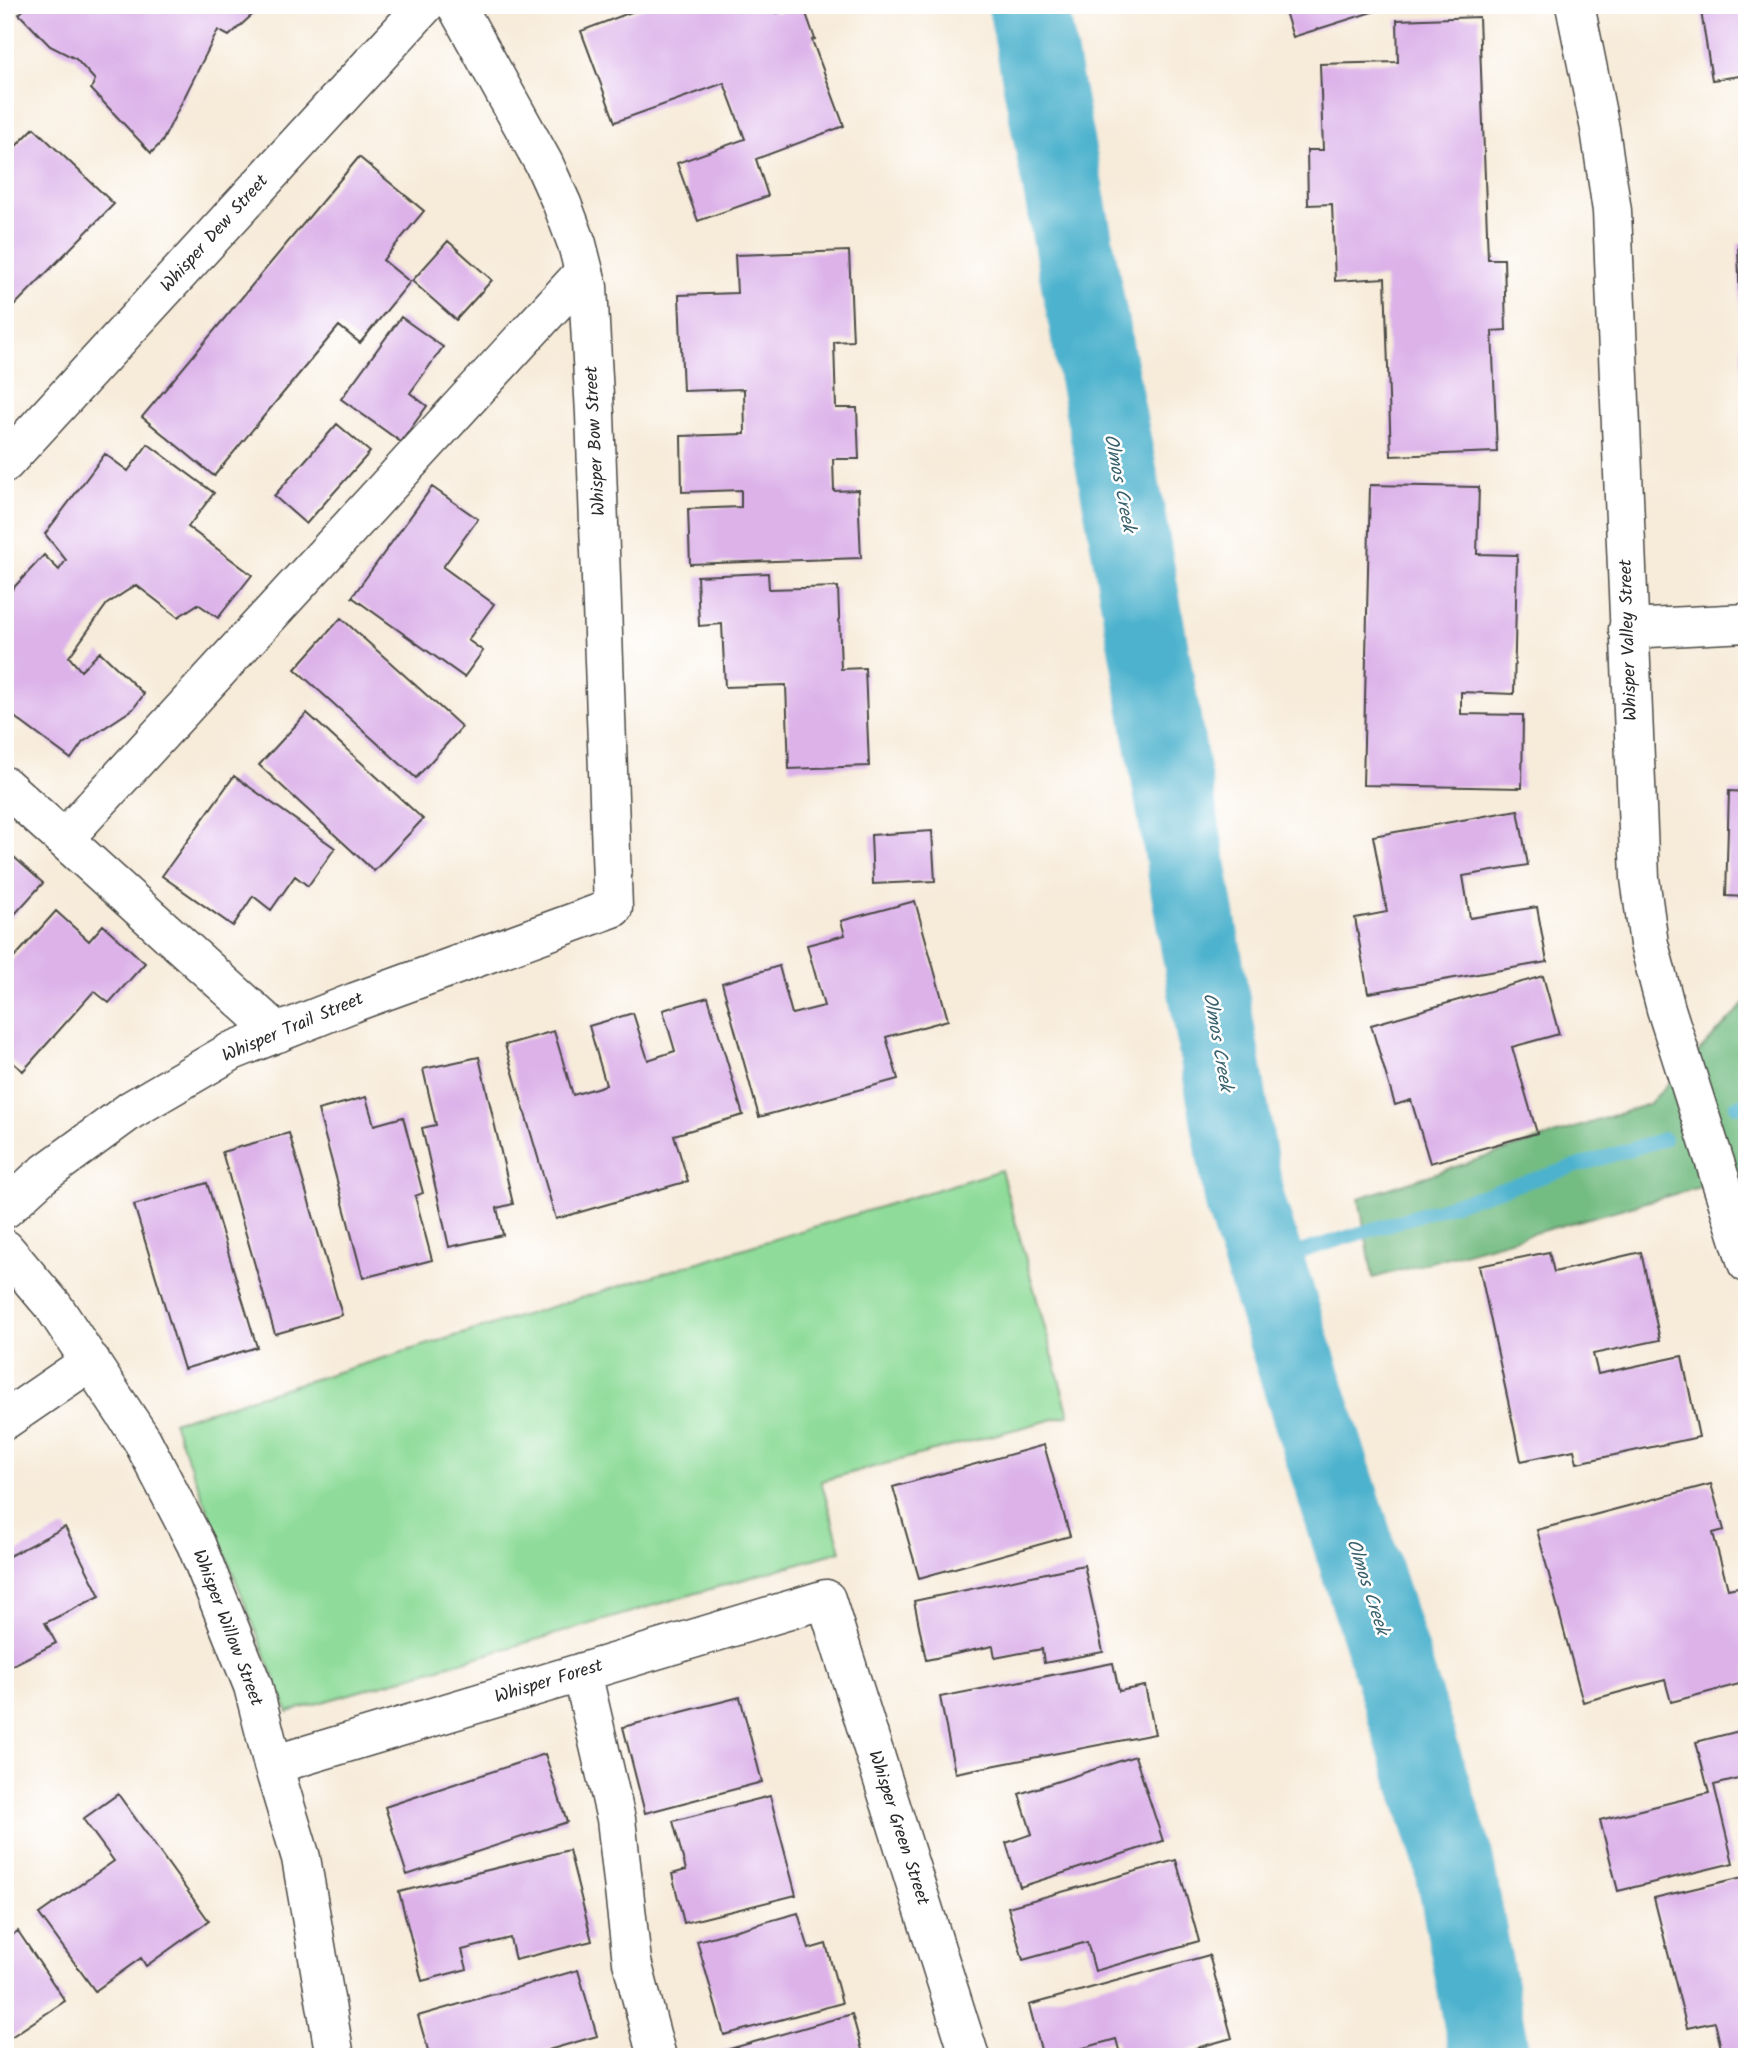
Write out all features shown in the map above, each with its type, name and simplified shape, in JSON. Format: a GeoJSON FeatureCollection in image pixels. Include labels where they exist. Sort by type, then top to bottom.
{"type":"FeatureCollection","features":[{"type":"Feature","properties":{"kind":"street","name":"Whisper Dew Street"},"geometry":{"type":"LineString","coordinates":[[5,463],[425,5]]}},
{"type":"Feature","properties":{"kind":"street","name":"Whisper Bow Street"},"geometry":{"type":"LineString","coordinates":[[456,5],[553,184],[577,244],[587,287],[595,414],[613,908]]}},
{"type":"Feature","properties":{"kind":"street","name":"Whisper Valley Street"},"geometry":{"type":"LineString","coordinates":[[1575,5],[1600,129],[1612,211],[1640,878],[1649,944],[1666,1009],[1747,1263]]}},
{"type":"Feature","properties":{"kind":"street"},"geometry":{"type":"LineString","coordinates":[[64,839],[584,272]]}},
{"type":"Feature","properties":{"kind":"street"},"geometry":{"type":"LineString","coordinates":[[1628,629],[1747,623]]}},
{"type":"Feature","properties":{"kind":"street"},"geometry":{"type":"LineString","coordinates":[[5,786],[278,1033]]}},
{"type":"Feature","properties":{"kind":"street","name":"Whisper Trail Street"},"geometry":{"type":"LineString","coordinates":[[5,1209],[41,1176],[131,1110],[232,1051],[355,1002],[613,908]]}},
{"type":"Feature","properties":{"kind":"street","name":"Whisper Willow Street"},"geometry":{"type":"LineString","coordinates":[[5,1248],[54,1307],[142,1440],[196,1544],[253,1686],[301,1858],[335,2057]]}},
{"type":"Feature","properties":{"kind":"street"},"geometry":{"type":"LineString","coordinates":[[5,1420],[91,1361]]}},
{"type":"Feature","properties":{"kind":"street","name":"Whisper Forest"},"geometry":{"type":"LineString","coordinates":[[273,1765],[826,1599]]}},
{"type":"Feature","properties":{"kind":"street","name":"Whisper Green Street"},"geometry":{"type":"LineString","coordinates":[[826,1599],[971,2057]]}},
{"type":"Feature","properties":{"kind":"street"},"geometry":{"type":"LineString","coordinates":[[582,1672],[616,1819],[632,1962],[657,2057]]}},
{"type":"Feature","properties":{"kind":"green space"},"geometry":{"type":"Polygon","coordinates":[[[1747,1001],[1747,1174],[1373,1278],[1359,1198],[1649,1104],[1747,1001]]]}},
{"type":"Feature","properties":{"kind":"green space"},"geometry":{"type":"Polygon","coordinates":[[[1001,1170],[1069,1415],[821,1481],[841,1551],[288,1712],[173,1422],[1001,1170]]]}},
{"type":"Feature","properties":{"kind":"building"},"geometry":{"type":"Polygon","coordinates":[[[29,5],[136,5],[142,12],[149,5],[263,5],[229,36],[218,30],[162,142],[151,153],[91,89],[95,80],[76,59],[50,46],[19,14],[29,5]]]}},
{"type":"Feature","properties":{"kind":"building"},"geometry":{"type":"Polygon","coordinates":[[[650,5],[773,5],[776,13],[803,5],[815,39],[812,40],[844,126],[756,159],[768,196],[698,221],[677,163],[745,139],[724,83],[615,122],[581,31],[650,5]]]}},
{"type":"Feature","properties":{"kind":"building"},"geometry":{"type":"Polygon","coordinates":[[[1283,5],[1391,5],[1391,6],[1293,37],[1283,5]]]}},
{"type":"Feature","properties":{"kind":"building"},"geometry":{"type":"Polygon","coordinates":[[[1700,5],[1747,5],[1747,75],[1712,80],[1700,5]]]}},
{"type":"Feature","properties":{"kind":"building"},"geometry":{"type":"Polygon","coordinates":[[[1479,17],[1488,259],[1504,259],[1506,330],[1492,331],[1497,452],[1391,456],[1385,278],[1335,281],[1332,204],[1308,205],[1307,150],[1323,150],[1320,64],[1398,62],[1397,20],[1479,17]]]}},
{"type":"Feature","properties":{"kind":"building"},"geometry":{"type":"Polygon","coordinates":[[[34,128],[114,204],[5,315],[5,157],[34,128]]]}},
{"type":"Feature","properties":{"kind":"building"},"geometry":{"type":"Polygon","coordinates":[[[359,157],[424,211],[383,260],[410,282],[360,343],[339,326],[214,476],[142,417],[359,157]]]}},
{"type":"Feature","properties":{"kind":"building"},"geometry":{"type":"Polygon","coordinates":[[[448,241],[492,280],[456,320],[412,281],[448,241]]]}},
{"type":"Feature","properties":{"kind":"building"},"geometry":{"type":"Polygon","coordinates":[[[1747,243],[1747,379],[1742,380],[1738,244],[1747,243]]]}},
{"type":"Feature","properties":{"kind":"building"},"geometry":{"type":"Polygon","coordinates":[[[849,251],[853,341],[834,342],[836,408],[857,408],[859,459],[833,459],[834,491],[858,490],[861,558],[690,564],[688,509],[741,507],[741,490],[682,492],[681,436],[745,434],[744,389],[683,391],[679,295],[737,293],[735,255],[849,251]]]}},
{"type":"Feature","properties":{"kind":"building"},"geometry":{"type":"Polygon","coordinates":[[[401,317],[443,347],[410,393],[427,406],[401,442],[341,399],[401,317]]]}},
{"type":"Feature","properties":{"kind":"building"},"geometry":{"type":"Polygon","coordinates":[[[337,424],[370,452],[306,524],[274,496],[337,424]]]}},
{"type":"Feature","properties":{"kind":"building"},"geometry":{"type":"Polygon","coordinates":[[[148,444],[214,493],[188,527],[252,575],[218,618],[198,604],[178,617],[136,585],[107,604],[69,657],[81,671],[100,652],[144,694],[133,709],[83,742],[71,759],[5,710],[5,597],[44,555],[59,570],[66,560],[45,534],[105,454],[128,471],[148,444]]]}},
{"type":"Feature","properties":{"kind":"building"},"geometry":{"type":"Polygon","coordinates":[[[1370,485],[1479,487],[1477,554],[1517,555],[1514,694],[1461,692],[1461,714],[1523,715],[1522,788],[1363,785],[1370,485]]]}},
{"type":"Feature","properties":{"kind":"building"},"geometry":{"type":"Polygon","coordinates":[[[432,487],[478,519],[443,567],[494,604],[468,640],[483,651],[464,677],[352,597],[432,487]]]}},
{"type":"Feature","properties":{"kind":"building"},"geometry":{"type":"Polygon","coordinates":[[[768,573],[769,589],[838,587],[841,669],[865,668],[869,766],[789,769],[786,685],[725,687],[722,624],[699,626],[697,576],[768,573]]]}},
{"type":"Feature","properties":{"kind":"building"},"geometry":{"type":"Polygon","coordinates":[[[341,618],[462,727],[416,778],[295,669],[341,618]]]}},
{"type":"Feature","properties":{"kind":"building"},"geometry":{"type":"Polygon","coordinates":[[[307,713],[423,819],[374,871],[259,765],[307,713]]]}},
{"type":"Feature","properties":{"kind":"building"},"geometry":{"type":"Polygon","coordinates":[[[234,776],[335,848],[308,886],[295,876],[271,910],[253,896],[233,926],[162,876],[234,776]]]}},
{"type":"Feature","properties":{"kind":"building"},"geometry":{"type":"Polygon","coordinates":[[[1729,791],[1747,792],[1747,897],[1726,896],[1729,791]]]}},
{"type":"Feature","properties":{"kind":"building"},"geometry":{"type":"Polygon","coordinates":[[[1518,810],[1528,865],[1463,876],[1470,918],[1537,907],[1547,962],[1368,993],[1355,918],[1387,912],[1373,836],[1518,810]]]}},
{"type":"Feature","properties":{"kind":"building"},"geometry":{"type":"Polygon","coordinates":[[[932,831],[935,881],[873,884],[871,835],[932,831]]]}},
{"type":"Feature","properties":{"kind":"building"},"geometry":{"type":"Polygon","coordinates":[[[5,849],[43,883],[5,925],[5,849]]]}},
{"type":"Feature","properties":{"kind":"building"},"geometry":{"type":"Polygon","coordinates":[[[915,901],[948,1020],[886,1037],[898,1079],[759,1117],[722,983],[779,966],[792,1014],[824,1006],[807,945],[845,935],[841,921],[915,901]]]}},
{"type":"Feature","properties":{"kind":"building"},"geometry":{"type":"Polygon","coordinates":[[[56,911],[89,941],[103,925],[145,963],[109,1003],[94,991],[23,1071],[5,1056],[5,968],[56,911]]]}},
{"type":"Feature","properties":{"kind":"building"},"geometry":{"type":"Polygon","coordinates":[[[1543,976],[1559,1034],[1512,1047],[1537,1133],[1430,1163],[1411,1100],[1395,1105],[1371,1025],[1543,976]]]}},
{"type":"Feature","properties":{"kind":"building"},"geometry":{"type":"Polygon","coordinates":[[[708,997],[743,1115],[674,1135],[688,1181],[556,1219],[505,1045],[554,1031],[573,1095],[606,1085],[589,1026],[633,1013],[648,1060],[675,1051],[663,1010],[708,997]]]}},
{"type":"Feature","properties":{"kind":"building"},"geometry":{"type":"Polygon","coordinates":[[[479,1057],[513,1204],[497,1208],[503,1235],[449,1247],[422,1128],[436,1125],[423,1069],[479,1057]]]}},
{"type":"Feature","properties":{"kind":"building"},"geometry":{"type":"Polygon","coordinates":[[[366,1097],[374,1125],[403,1117],[423,1193],[415,1196],[432,1260],[363,1278],[318,1110],[366,1097]]]}},
{"type":"Feature","properties":{"kind":"building"},"geometry":{"type":"Polygon","coordinates":[[[289,1133],[342,1315],[275,1334],[222,1152],[289,1133]]]}},
{"type":"Feature","properties":{"kind":"building"},"geometry":{"type":"Polygon","coordinates":[[[207,1183],[257,1347],[184,1369],[134,1205],[207,1183]]]}},
{"type":"Feature","properties":{"kind":"building"},"geometry":{"type":"Polygon","coordinates":[[[1549,1252],[1554,1272],[1641,1252],[1660,1340],[1593,1354],[1598,1374],[1682,1356],[1699,1437],[1577,1463],[1574,1450],[1521,1461],[1479,1266],[1549,1252]]]}},
{"type":"Feature","properties":{"kind":"building"},"geometry":{"type":"Polygon","coordinates":[[[1044,1445],[1070,1536],[919,1578],[893,1487],[1044,1445]]]}},
{"type":"Feature","properties":{"kind":"building"},"geometry":{"type":"Polygon","coordinates":[[[1711,1484],[1724,1530],[1713,1533],[1728,1589],[1738,1587],[1747,1618],[1747,1682],[1671,1702],[1665,1680],[1583,1702],[1537,1530],[1711,1484]]]}},
{"type":"Feature","properties":{"kind":"building"},"geometry":{"type":"Polygon","coordinates":[[[65,1527],[100,1596],[45,1623],[56,1643],[5,1669],[5,1558],[65,1527]]]}},
{"type":"Feature","properties":{"kind":"building"},"geometry":{"type":"Polygon","coordinates":[[[1084,1565],[1103,1652],[1044,1663],[1042,1649],[995,1658],[993,1646],[926,1660],[914,1601],[1084,1565]]]}},
{"type":"Feature","properties":{"kind":"building"},"geometry":{"type":"Polygon","coordinates":[[[1113,1663],[1119,1691],[1145,1686],[1155,1734],[955,1773],[940,1697],[1113,1663]]]}},
{"type":"Feature","properties":{"kind":"building"},"geometry":{"type":"Polygon","coordinates":[[[740,1697],[762,1782],[645,1813],[623,1727],[740,1697]]]}},
{"type":"Feature","properties":{"kind":"building"},"geometry":{"type":"Polygon","coordinates":[[[1747,1729],[1747,1777],[1714,1785],[1733,1863],[1618,1891],[1600,1820],[1709,1793],[1696,1742],[1747,1729]]]}},
{"type":"Feature","properties":{"kind":"building"},"geometry":{"type":"Polygon","coordinates":[[[545,1754],[567,1822],[407,1875],[385,1807],[545,1754]]]}},
{"type":"Feature","properties":{"kind":"building"},"geometry":{"type":"Polygon","coordinates":[[[1135,1756],[1163,1841],[1020,1887],[1006,1843],[1032,1834],[1019,1794],[1135,1756]]]}},
{"type":"Feature","properties":{"kind":"building"},"geometry":{"type":"Polygon","coordinates":[[[118,1794],[209,1921],[146,1966],[141,1958],[95,1991],[39,1914],[114,1861],[83,1819],[118,1794]]]}},
{"type":"Feature","properties":{"kind":"building"},"geometry":{"type":"Polygon","coordinates":[[[770,1796],[796,1895],[684,1923],[672,1874],[686,1870],[673,1821],[770,1796]]]}},
{"type":"Feature","properties":{"kind":"building"},"geometry":{"type":"Polygon","coordinates":[[[569,1850],[592,1941],[515,1960],[510,1938],[462,1950],[467,1969],[422,1981],[399,1892],[569,1850]]]}},
{"type":"Feature","properties":{"kind":"building"},"geometry":{"type":"Polygon","coordinates":[[[1176,1860],[1199,1941],[1095,1971],[1087,1942],[1023,1960],[1008,1907],[1176,1860]]]}},
{"type":"Feature","properties":{"kind":"building"},"geometry":{"type":"Polygon","coordinates":[[[1747,1876],[1747,2057],[1723,2057],[1715,2022],[1687,2028],[1654,1898],[1747,1876]]]}},
{"type":"Feature","properties":{"kind":"building"},"geometry":{"type":"Polygon","coordinates":[[[798,1913],[809,1949],[826,1944],[842,2003],[724,2035],[697,1941],[798,1913]]]}},
{"type":"Feature","properties":{"kind":"building"},"geometry":{"type":"Polygon","coordinates":[[[18,1931],[65,2001],[5,2041],[5,1940],[18,1931]]]}},
{"type":"Feature","properties":{"kind":"building"},"geometry":{"type":"Polygon","coordinates":[[[1209,1955],[1232,2038],[1164,2057],[1121,2057],[1116,2039],[1043,2057],[1029,2005],[1209,1955]]]}},
{"type":"Feature","properties":{"kind":"building"},"geometry":{"type":"Polygon","coordinates":[[[578,1970],[597,2036],[524,2057],[430,2057],[418,2016],[578,1970]]]}},
{"type":"Feature","properties":{"kind":"building"},"geometry":{"type":"Polygon","coordinates":[[[852,2014],[864,2057],[712,2057],[712,2054],[852,2014]]]}},
{"type":"Feature","properties":{"kind":"waterway","name":"Olmos Creek"},"geometry":{"type":"LineString","coordinates":[[1028,5],[1126,519],[1245,1202],[1453,1858],[1490,2057]]}},
{"type":"Feature","properties":{"kind":"waterway"},"geometry":{"type":"LineString","coordinates":[[1736,1106],[1747,1102]]}},
{"type":"Feature","properties":{"kind":"waterway"},"geometry":{"type":"LineString","coordinates":[[1264,1263],[1664,1139]]}}]}
